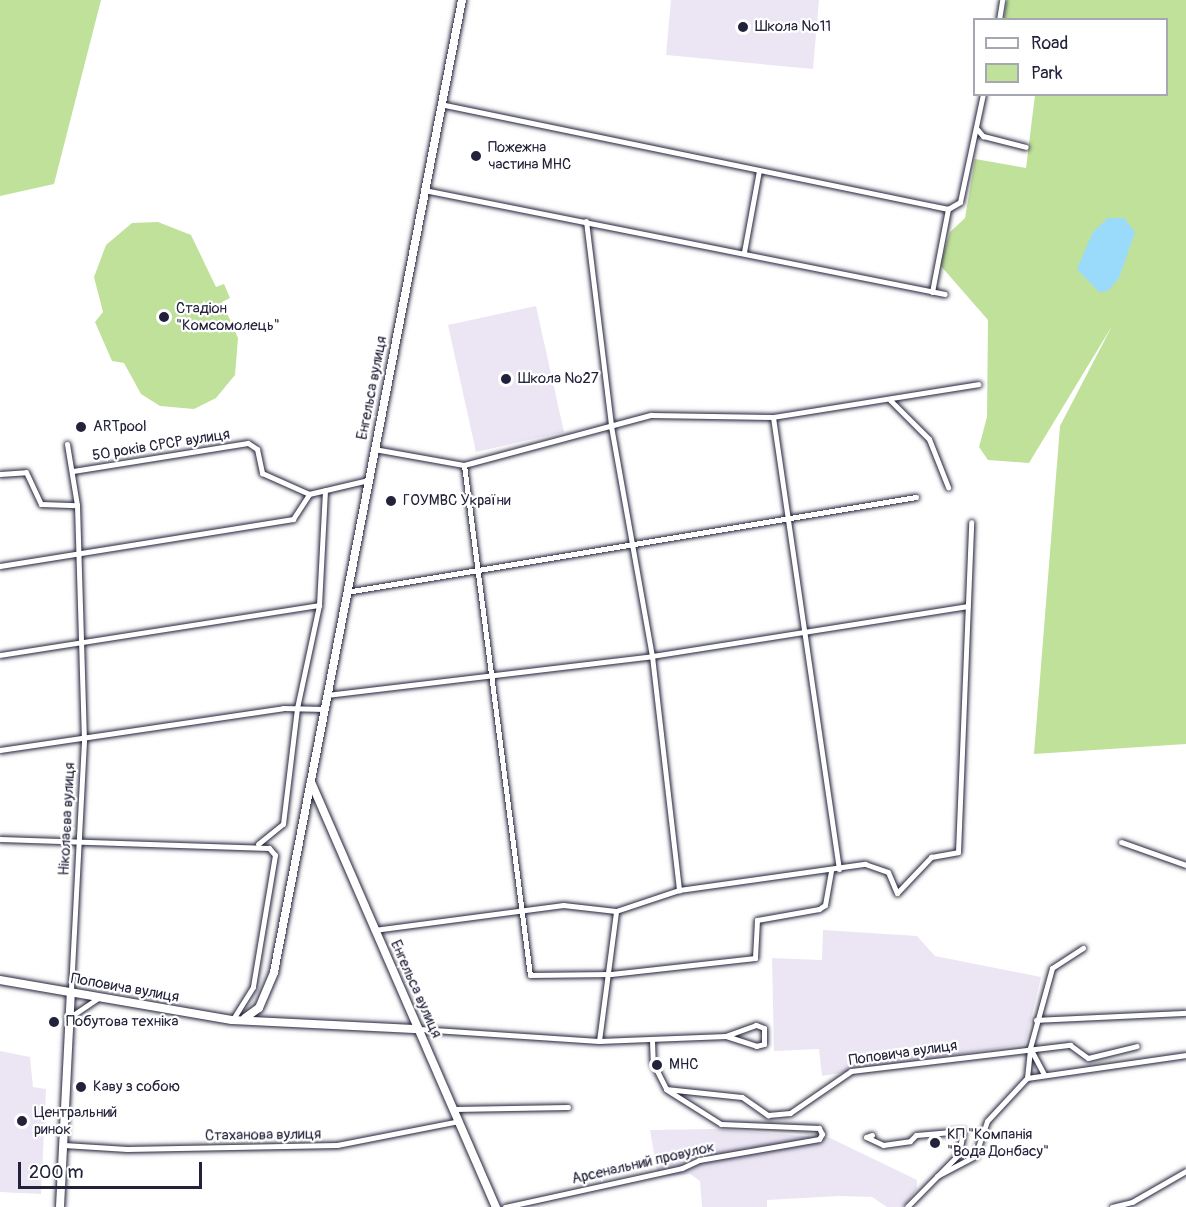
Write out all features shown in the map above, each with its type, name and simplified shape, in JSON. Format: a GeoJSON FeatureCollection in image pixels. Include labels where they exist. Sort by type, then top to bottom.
{"type":"FeatureCollection","features":[{"type":"Feature","properties":{"kind":"street","name":"Енгельса вулиця"},"geometry":{"type":"LineString","coordinates":[[245,1018],[259,1008],[274,972],[440,104],[462,0]]}},
{"type":"Feature","properties":{"kind":"street"},"geometry":{"type":"LineString","coordinates":[[999,18],[1002,0]]}},
{"type":"Feature","properties":{"kind":"street"},"geometry":{"type":"LineString","coordinates":[[440,104],[948,209],[960,202],[983,96]]}},
{"type":"Feature","properties":{"kind":"street"},"geometry":{"type":"LineString","coordinates":[[976,128],[983,136],[1026,147]]}},
{"type":"Feature","properties":{"kind":"street"},"geometry":{"type":"LineString","coordinates":[[744,252],[759,170]]}},
{"type":"Feature","properties":{"kind":"street"},"geometry":{"type":"LineString","coordinates":[[424,190],[744,252],[945,294]]}},
{"type":"Feature","properties":{"kind":"street"},"geometry":{"type":"LineString","coordinates":[[932,292],[948,209]]}},
{"type":"Feature","properties":{"kind":"street"},"geometry":{"type":"LineString","coordinates":[[586,221],[611,426],[634,543],[652,656],[679,890]]}},
{"type":"Feature","properties":{"kind":"street"},"geometry":{"type":"LineString","coordinates":[[374,448],[464,465],[651,415],[773,417],[890,400],[978,384]]}},
{"type":"Feature","properties":{"kind":"street"},"geometry":{"type":"LineString","coordinates":[[890,400],[929,439],[948,487]]}},
{"type":"Feature","properties":{"kind":"street"},"geometry":{"type":"LineString","coordinates":[[773,417],[839,869]]}},
{"type":"Feature","properties":{"kind":"street","name":"Ніколаєва вулиця"},"geometry":{"type":"LineString","coordinates":[[60,1207],[80,839],[86,642],[82,556],[73,471],[67,444]]}},
{"type":"Feature","properties":{"kind":"street","name":"50 років СРСР вулиця"},"geometry":{"type":"LineString","coordinates":[[73,471],[253,445],[262,473],[309,494]]}},
{"type":"Feature","properties":{"kind":"street"},"geometry":{"type":"LineString","coordinates":[[464,465],[475,571],[493,677],[524,910],[530,975],[611,974],[756,958],[757,920],[819,909],[825,904],[831,870]]}},
{"type":"Feature","properties":{"kind":"street"},"geometry":{"type":"LineString","coordinates":[[0,474],[26,472],[40,504],[77,505]]}},
{"type":"Feature","properties":{"kind":"street"},"geometry":{"type":"LineString","coordinates":[[0,567],[82,556],[294,519],[309,494],[368,480]]}},
{"type":"Feature","properties":{"kind":"street"},"geometry":{"type":"LineString","coordinates":[[258,844],[283,824],[297,708],[319,605],[325,490]]}},
{"type":"Feature","properties":{"kind":"street"},"geometry":{"type":"LineString","coordinates":[[346,592],[916,497]]}},
{"type":"Feature","properties":{"kind":"street"},"geometry":{"type":"LineString","coordinates":[[374,930],[563,905],[616,911],[679,890],[865,864],[888,872],[897,893],[931,857],[958,852],[971,522]]}},
{"type":"Feature","properties":{"kind":"street"},"geometry":{"type":"LineString","coordinates":[[0,655],[319,605]]}},
{"type":"Feature","properties":{"kind":"street"},"geometry":{"type":"LineString","coordinates":[[327,695],[493,677],[652,656],[806,634],[967,606]]}},
{"type":"Feature","properties":{"kind":"street"},"geometry":{"type":"LineString","coordinates":[[0,750],[84,741],[297,708],[324,710]]}},
{"type":"Feature","properties":{"kind":"street","name":"Енгельса вулиця"},"geometry":{"type":"LineString","coordinates":[[311,782],[496,1207]]}},
{"type":"Feature","properties":{"kind":"street"},"geometry":{"type":"LineString","coordinates":[[0,839],[258,844],[274,855],[254,987],[232,1020]]}},
{"type":"Feature","properties":{"kind":"street"},"geometry":{"type":"LineString","coordinates":[[1121,842],[1186,865]]}},
{"type":"Feature","properties":{"kind":"street"},"geometry":{"type":"LineString","coordinates":[[599,1041],[611,974],[616,911]]}},
{"type":"Feature","properties":{"kind":"street"},"geometry":{"type":"LineString","coordinates":[[1027,1078],[1036,1020],[1052,968],[1083,948]]}},
{"type":"Feature","properties":{"kind":"street","name":"Поповича вулиця"},"geometry":{"type":"LineString","coordinates":[[0,980],[232,1020],[245,1018],[419,1029]]}},
{"type":"Feature","properties":{"kind":"street"},"geometry":{"type":"LineString","coordinates":[[70,1017],[100,997]]}},
{"type":"Feature","properties":{"kind":"street"},"geometry":{"type":"LineString","coordinates":[[1036,1020],[1186,1013]]}},
{"type":"Feature","properties":{"kind":"street"},"geometry":{"type":"LineString","coordinates":[[419,1029],[599,1041],[726,1036],[756,1024],[764,1028],[764,1044],[756,1046],[726,1036]]}},
{"type":"Feature","properties":{"kind":"street"},"geometry":{"type":"LineString","coordinates":[[652,1040],[653,1063],[666,1089]]}},
{"type":"Feature","properties":{"kind":"street","name":"Поповича вулиця"},"geometry":{"type":"LineString","coordinates":[[666,1089],[742,1097],[768,1115],[790,1113],[851,1071],[1070,1045],[1088,1058],[1137,1046]]}},
{"type":"Feature","properties":{"kind":"street"},"geometry":{"type":"LineString","coordinates":[[1030,1048],[1044,1074]]}},
{"type":"Feature","properties":{"kind":"street"},"geometry":{"type":"LineString","coordinates":[[936,1176],[975,1156],[987,1121],[1027,1078],[1186,1055]]}},
{"type":"Feature","properties":{"kind":"street","name":"Арсенальний провулок"},"geometry":{"type":"LineString","coordinates":[[505,1207],[682,1168],[699,1160],[819,1139],[822,1134],[819,1128],[721,1124],[666,1089]]}},
{"type":"Feature","properties":{"kind":"street"},"geometry":{"type":"LineString","coordinates":[[454,1109],[568,1107]]}},
{"type":"Feature","properties":{"kind":"street","name":"Стаханова вулиця"},"geometry":{"type":"LineString","coordinates":[[64,1145],[127,1149],[337,1145],[459,1121]]}},
{"type":"Feature","properties":{"kind":"street"},"geometry":{"type":"LineString","coordinates":[[872,1135],[866,1137],[883,1146],[910,1142],[916,1135],[963,1131],[959,1154],[907,1207]]}},
{"type":"Feature","properties":{"kind":"street"},"geometry":{"type":"LineString","coordinates":[[1112,1207],[1186,1171]]}},
{"type":"Feature","properties":{"kind":"shaded area","name":"Школа №11"},"geometry":{"type":"Polygon","coordinates":[[[671,0],[819,0],[813,69],[666,55],[671,0]]]}},
{"type":"Feature","properties":{"kind":"shaded area","name":"Школа №27"},"geometry":{"type":"Polygon","coordinates":[[[536,306],[564,432],[476,452],[448,325],[536,306]]]}},
{"type":"Feature","properties":{"kind":"shaded area"},"geometry":{"type":"Polygon","coordinates":[[[823,930],[917,936],[935,956],[1041,977],[1025,1044],[822,1076],[819,1049],[774,1051],[772,958],[822,960],[823,930]]]}},
{"type":"Feature","properties":{"kind":"shaded area","name":"Центральний ринок"},"geometry":{"type":"Polygon","coordinates":[[[0,1051],[30,1057],[33,1087],[46,1089],[41,1194],[0,1192],[0,1051]]]}},
{"type":"Feature","properties":{"kind":"shaded area"},"geometry":{"type":"Polygon","coordinates":[[[712,1129],[830,1138],[917,1180],[917,1189],[903,1207],[887,1207],[872,1197],[839,1196],[767,1200],[767,1207],[702,1207],[700,1181],[690,1174],[658,1177],[650,1130],[712,1129]]]}},
{"type":"Feature","properties":{"kind":"green space"},"geometry":{"type":"Polygon","coordinates":[[[0,0],[101,0],[54,184],[0,196],[0,0]]]}},
{"type":"Feature","properties":{"kind":"green space"},"geometry":{"type":"Polygon","coordinates":[[[1007,0],[1186,0],[1186,744],[1034,754],[1060,426],[1112,326],[1029,463],[988,460],[979,447],[987,417],[988,320],[940,265],[950,232],[965,218],[975,159],[1026,168],[1035,96],[1168,96],[1168,18],[1004,18],[1007,0]]]}},
{"type":"Feature","properties":{"kind":"green space","name":"Стадіон \"Комсомолець\""},"geometry":{"type":"Polygon","coordinates":[[[158,222],[191,235],[216,287],[224,284],[230,298],[222,302],[238,338],[235,375],[216,398],[194,409],[160,406],[141,394],[124,363],[112,361],[95,322],[103,312],[94,277],[106,245],[132,223],[158,222]]]}},
{"type":"Feature","properties":{"kind":"water"},"geometry":{"type":"Polygon","coordinates":[[[1108,218],[1124,218],[1135,232],[1119,278],[1108,291],[1099,292],[1077,269],[1093,232],[1108,218]]]}},
{"type":"Feature","properties":{"kind":"place","name":"Школа №11"},"geometry":{"type":"Point","coordinates":[743,27]}},
{"type":"Feature","properties":{"kind":"place","name":"Пожежна частина МНС"},"geometry":{"type":"Point","coordinates":[476,156]}},
{"type":"Feature","properties":{"kind":"place","name":"Стадіон \"Комсомолець\""},"geometry":{"type":"Point","coordinates":[164,317]}},
{"type":"Feature","properties":{"kind":"place","name":"Школа №27"},"geometry":{"type":"Point","coordinates":[506,379]}},
{"type":"Feature","properties":{"kind":"place","name":"ARTpool"},"geometry":{"type":"Point","coordinates":[81,427]}},
{"type":"Feature","properties":{"kind":"place","name":"ГОУМВС України"},"geometry":{"type":"Point","coordinates":[391,501]}},
{"type":"Feature","properties":{"kind":"place","name":"Побутова техніка"},"geometry":{"type":"Point","coordinates":[54,1022]}},
{"type":"Feature","properties":{"kind":"place","name":"МНС"},"geometry":{"type":"Point","coordinates":[657,1065]}},
{"type":"Feature","properties":{"kind":"place","name":"Каву з собою"},"geometry":{"type":"Point","coordinates":[81,1087]}},
{"type":"Feature","properties":{"kind":"place","name":"Центральний ринок"},"geometry":{"type":"Point","coordinates":[22,1121]}},
{"type":"Feature","properties":{"kind":"place","name":"КП \"Компанія \"Вода Донбасу\""},"geometry":{"type":"Point","coordinates":[935,1143]}}]}
